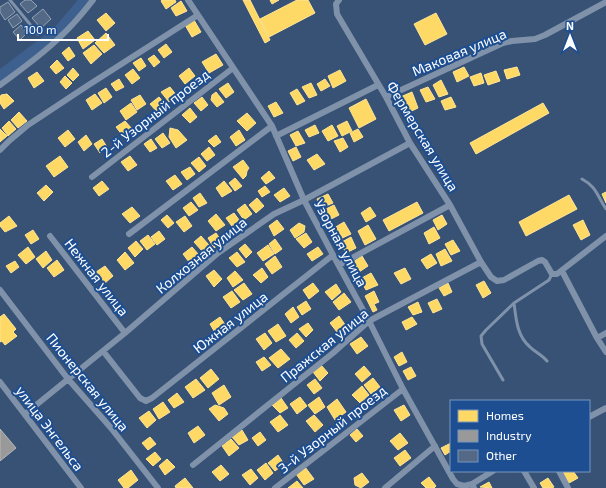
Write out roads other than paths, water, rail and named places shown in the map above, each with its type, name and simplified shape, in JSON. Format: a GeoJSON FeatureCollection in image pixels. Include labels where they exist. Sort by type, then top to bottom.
{"type":"FeatureCollection","features":[{"type":"Feature","properties":{"kind":"street"},"geometry":{"type":"LineString","coordinates":[[0,85],[61,36],[84,12],[93,0]]}},
{"type":"Feature","properties":{"kind":"street","name":"Узорная улица"},"geometry":{"type":"LineString","coordinates":[[188,0],[272,126],[304,200],[369,321],[403,389],[458,486],[473,486]]}},
{"type":"Feature","properties":{"kind":"street","name":"Фермерская улица"},"geometry":{"type":"LineString","coordinates":[[339,0],[336,4],[336,14],[386,98],[410,143],[450,205],[481,262],[491,277],[497,281],[504,280],[538,260],[545,262],[552,274]]}},
{"type":"Feature","properties":{"kind":"street","name":"Маковая улица"},"geometry":{"type":"LineString","coordinates":[[386,98],[502,44],[512,41],[535,39],[545,35],[606,2]]}},
{"type":"Feature","properties":{"kind":"street"},"geometry":{"type":"LineString","coordinates":[[0,150],[28,125],[198,16]]}},
{"type":"Feature","properties":{"kind":"street","name":"2-й Узорный проезд"},"geometry":{"type":"LineString","coordinates":[[92,177],[233,68]]}},
{"type":"Feature","properties":{"kind":"street"},"geometry":{"type":"LineString","coordinates":[[276,136],[378,85]]}},
{"type":"Feature","properties":{"kind":"street"},"geometry":{"type":"LineString","coordinates":[[129,234],[272,126]]}},
{"type":"Feature","properties":{"kind":"street","name":"Колхозная улица"},"geometry":{"type":"LineString","coordinates":[[25,414],[125,333],[218,253],[274,214],[304,200],[410,143]]}},
{"type":"Feature","properties":{"kind":"street"},"geometry":{"type":"LineString","coordinates":[[339,265],[450,205]]}},
{"type":"Feature","properties":{"kind":"street","name":"Нежная улица"},"geometry":{"type":"LineString","coordinates":[[50,236],[125,333]]}},
{"type":"Feature","properties":{"kind":"street"},"geometry":{"type":"LineString","coordinates":[[552,274],[557,274],[562,271],[606,236]]}},
{"type":"Feature","properties":{"kind":"street","name":"Южная улица"},"geometry":{"type":"LineString","coordinates":[[103,351],[140,398],[146,401],[152,398],[333,255]]}},
{"type":"Feature","properties":{"kind":"street","name":"Пражская улица"},"geometry":{"type":"LineString","coordinates":[[194,464],[322,362],[369,321],[481,262]]}},
{"type":"Feature","properties":{"kind":"street"},"geometry":{"type":"LineString","coordinates":[[562,271],[597,338],[606,352]]}},
{"type":"Feature","properties":{"kind":"street","name":"Пионерская улица"},"geometry":{"type":"LineString","coordinates":[[0,290],[68,379],[111,428],[158,488]]}},
{"type":"Feature","properties":{"kind":"street"},"geometry":{"type":"LineString","coordinates":[[597,338],[606,333]]}},
{"type":"Feature","properties":{"kind":"street","name":"улица Энгельса"},"geometry":{"type":"LineString","coordinates":[[0,382],[81,488]]}},
{"type":"Feature","properties":{"kind":"street","name":"3-й Узорный проезд"},"geometry":{"type":"LineString","coordinates":[[275,488],[403,389]]}},
{"type":"Feature","properties":{"kind":"street"},"geometry":{"type":"LineString","coordinates":[[590,416],[606,408]]}},
{"type":"Feature","properties":{"kind":"street"},"geometry":{"type":"LineString","coordinates":[[385,488],[435,446]]}},
{"type":"Feature","properties":{"kind":"street"},"geometry":{"type":"LineString","coordinates":[[473,486],[492,472]]}},
{"type":"Feature","properties":{"kind":"street"},"geometry":{"type":"LineString","coordinates":[[525,472],[534,488]]}},
{"type":"Feature","properties":{"kind":"street"},"geometry":{"type":"LineString","coordinates":[[560,472],[568,488]]}},
{"type":"Feature","properties":{"kind":"lane"},"geometry":{"type":"LineString","coordinates":[[10,0],[38,34]]}},
{"type":"Feature","properties":{"kind":"lane"},"geometry":{"type":"LineString","coordinates":[[582,178],[594,188],[606,209]]}},
{"type":"Feature","properties":{"kind":"lane"},"geometry":{"type":"LineString","coordinates":[[502,380],[482,344],[481,336],[514,303],[549,280],[552,274]]}},
{"type":"Feature","properties":{"kind":"lane"},"geometry":{"type":"LineString","coordinates":[[514,303],[516,321],[520,333],[528,346],[547,361]]}},
{"type":"Feature","properties":{"kind":"waterway"},"geometry":{"type":"LineString","coordinates":[[0,76],[57,33],[85,0]]}}]}
